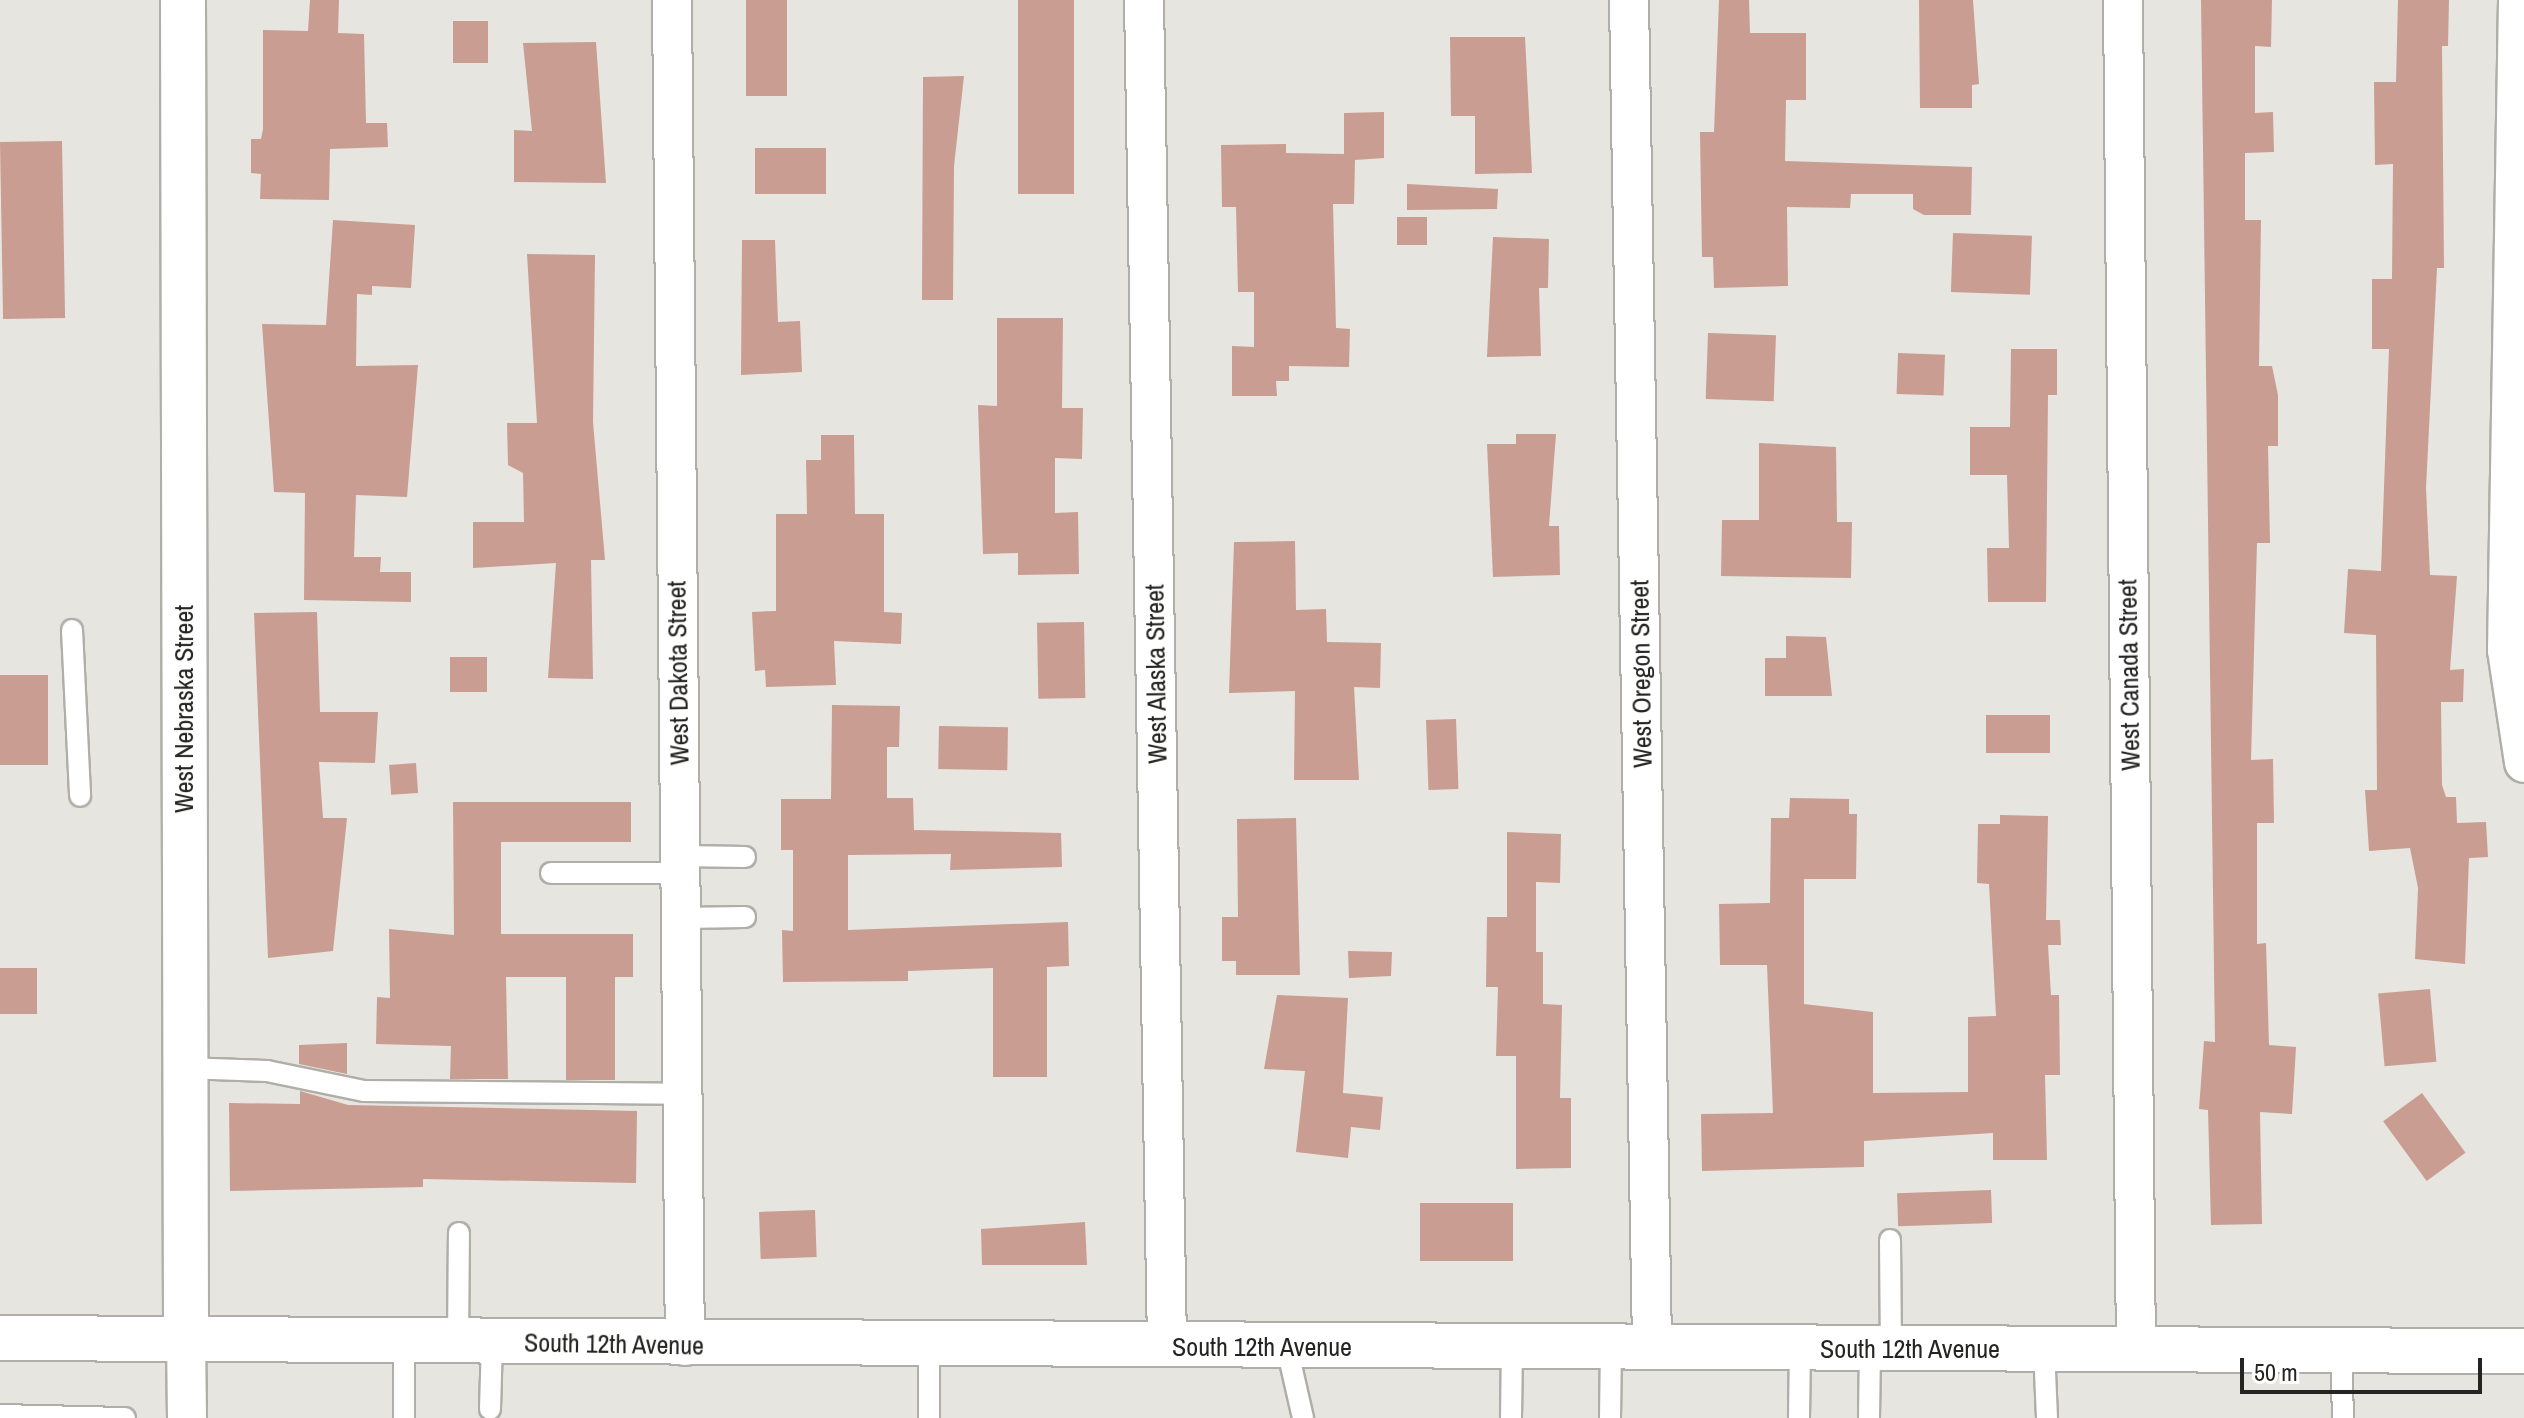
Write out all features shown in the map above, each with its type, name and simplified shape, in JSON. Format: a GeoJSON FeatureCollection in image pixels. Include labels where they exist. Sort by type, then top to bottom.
{"type":"FeatureCollection","features":[{"type":"Feature","properties":{"kind":"main road","name":"West Nebraska Street"},"geometry":{"type":"LineString","coordinates":[[183,0],[186,1337]]}},
{"type":"Feature","properties":{"kind":"main road","name":"South 12th Avenue"},"geometry":{"type":"LineString","coordinates":[[0,1338],[186,1337],[685,1346],[2524,1351]]}},
{"type":"Feature","properties":{"kind":"street","name":"West Dakota Street"},"geometry":{"type":"LineString","coordinates":[[672,0],[685,1346]]}},
{"type":"Feature","properties":{"kind":"street","name":"West Alaska Street"},"geometry":{"type":"LineString","coordinates":[[1144,0],[1167,1347]]}},
{"type":"Feature","properties":{"kind":"street","name":"West Oregon Street"},"geometry":{"type":"LineString","coordinates":[[1629,0],[1631,1348]]}},
{"type":"Feature","properties":{"kind":"street","name":"West Canada Street"},"geometry":{"type":"LineString","coordinates":[[2123,0],[2136,1350]]}},
{"type":"Feature","properties":{"kind":"street"},"geometry":{"type":"LineString","coordinates":[[2518,0],[2507,650],[2524,763]]}},
{"type":"Feature","properties":{"kind":"street","name":"West Nebraska Street"},"geometry":{"type":"LineString","coordinates":[[186,1337],[187,1418]]}},
{"type":"Feature","properties":{"kind":"lane"},"geometry":{"type":"LineString","coordinates":[[72,630],[80,796]]}},
{"type":"Feature","properties":{"kind":"lane"},"geometry":{"type":"LineString","coordinates":[[551,873],[745,857]]}},
{"type":"Feature","properties":{"kind":"lane"},"geometry":{"type":"LineString","coordinates":[[681,918],[745,917]]}},
{"type":"Feature","properties":{"kind":"lane"},"geometry":{"type":"LineString","coordinates":[[185,1068],[267,1071],[364,1091],[682,1094]]}},
{"type":"Feature","properties":{"kind":"lane"},"geometry":{"type":"LineString","coordinates":[[459,1233],[475,1342],[490,1409]]}},
{"type":"Feature","properties":{"kind":"lane"},"geometry":{"type":"LineString","coordinates":[[1869,1418],[1880,1349],[1890,1240]]}},
{"type":"Feature","properties":{"kind":"lane"},"geometry":{"type":"LineString","coordinates":[[404,1341],[404,1418]]}},
{"type":"Feature","properties":{"kind":"lane"},"geometry":{"type":"LineString","coordinates":[[929,1347],[929,1418]]}},
{"type":"Feature","properties":{"kind":"lane"},"geometry":{"type":"LineString","coordinates":[[1287,1348],[1303,1418]]}},
{"type":"Feature","properties":{"kind":"lane"},"geometry":{"type":"LineString","coordinates":[[1511,1418],[1512,1348]]}},
{"type":"Feature","properties":{"kind":"lane"},"geometry":{"type":"LineString","coordinates":[[1610,1418],[1631,1348]]}},
{"type":"Feature","properties":{"kind":"lane"},"geometry":{"type":"LineString","coordinates":[[1799,1418],[1800,1349]]}},
{"type":"Feature","properties":{"kind":"lane"},"geometry":{"type":"LineString","coordinates":[[2044,1349],[2047,1418]]}},
{"type":"Feature","properties":{"kind":"lane"},"geometry":{"type":"LineString","coordinates":[[2341,1350],[2343,1418]]}},
{"type":"Feature","properties":{"kind":"lane"},"geometry":{"type":"LineString","coordinates":[[0,1415],[125,1418]]}},
{"type":"Feature","properties":{"kind":"building"},"geometry":{"type":"Polygon","coordinates":[[[310,0],[339,0],[338,33],[364,34],[366,123],[387,123],[388,147],[330,149],[329,200],[260,199],[261,174],[251,173],[251,139],[261,139],[263,129],[263,30],[308,31],[310,0]]]}},
{"type":"Feature","properties":{"kind":"building"},"geometry":{"type":"Polygon","coordinates":[[[746,0],[787,0],[787,96],[746,96],[746,0]]]}},
{"type":"Feature","properties":{"kind":"building"},"geometry":{"type":"Polygon","coordinates":[[[1018,0],[1074,0],[1074,194],[1018,194],[1018,0]]]}},
{"type":"Feature","properties":{"kind":"building"},"geometry":{"type":"Polygon","coordinates":[[[1719,0],[1749,0],[1750,33],[1806,33],[1806,100],[1786,100],[1785,161],[1972,167],[1971,215],[1924,215],[1913,209],[1913,194],[1851,194],[1850,208],[1787,207],[1788,286],[1714,288],[1713,257],[1702,257],[1700,132],[1714,132],[1719,0]]]}},
{"type":"Feature","properties":{"kind":"building"},"geometry":{"type":"Polygon","coordinates":[[[1919,0],[1973,0],[1979,84],[1972,85],[1972,108],[1920,108],[1919,0]]]}},
{"type":"Feature","properties":{"kind":"building"},"geometry":{"type":"Polygon","coordinates":[[[2201,0],[2272,0],[2271,47],[2255,46],[2255,113],[2273,112],[2274,152],[2245,153],[2245,220],[2261,220],[2259,366],[2272,366],[2278,395],[2278,446],[2268,446],[2270,543],[2257,543],[2251,760],[2273,759],[2274,823],[2257,823],[2257,944],[2266,943],[2269,1045],[2296,1047],[2292,1114],[2260,1112],[2262,1224],[2211,1225],[2208,1110],[2199,1109],[2204,1041],[2215,1042],[2201,0]]]}},
{"type":"Feature","properties":{"kind":"building"},"geometry":{"type":"Polygon","coordinates":[[[2398,0],[2449,0],[2448,46],[2442,46],[2444,268],[2437,268],[2426,488],[2430,575],[2457,576],[2450,670],[2464,669],[2463,702],[2441,702],[2442,785],[2446,797],[2456,797],[2457,823],[2486,822],[2488,857],[2469,858],[2465,964],[2415,959],[2418,888],[2410,848],[2369,851],[2365,790],[2377,790],[2376,635],[2344,633],[2348,569],[2381,571],[2389,349],[2372,349],[2372,279],[2392,279],[2393,164],[2375,165],[2374,82],[2396,82],[2398,0]]]}},
{"type":"Feature","properties":{"kind":"building"},"geometry":{"type":"Polygon","coordinates":[[[453,21],[488,21],[488,63],[453,63],[453,21]]]}},
{"type":"Feature","properties":{"kind":"building"},"geometry":{"type":"Polygon","coordinates":[[[1450,37],[1525,37],[1532,173],[1475,174],[1475,116],[1451,116],[1450,37]]]}},
{"type":"Feature","properties":{"kind":"building"},"geometry":{"type":"Polygon","coordinates":[[[596,42],[606,183],[514,182],[514,130],[532,131],[523,43],[596,42]]]}},
{"type":"Feature","properties":{"kind":"building"},"geometry":{"type":"Polygon","coordinates":[[[964,76],[954,166],[953,300],[922,300],[923,77],[964,76]]]}},
{"type":"Feature","properties":{"kind":"building"},"geometry":{"type":"Polygon","coordinates":[[[1384,112],[1384,158],[1355,160],[1354,204],[1333,204],[1336,328],[1350,329],[1349,367],[1289,366],[1289,381],[1276,381],[1277,396],[1232,396],[1232,346],[1254,347],[1254,292],[1238,292],[1236,207],[1222,207],[1221,145],[1286,144],[1286,153],[1344,154],[1344,113],[1384,112]]]}},
{"type":"Feature","properties":{"kind":"building"},"geometry":{"type":"Polygon","coordinates":[[[62,141],[65,318],[3,319],[0,142],[62,141]]]}},
{"type":"Feature","properties":{"kind":"building"},"geometry":{"type":"Polygon","coordinates":[[[755,148],[826,148],[826,194],[755,194],[755,148]]]}},
{"type":"Feature","properties":{"kind":"building"},"geometry":{"type":"Polygon","coordinates":[[[1407,184],[1498,189],[1497,209],[1407,210],[1407,184]]]}},
{"type":"Feature","properties":{"kind":"building"},"geometry":{"type":"Polygon","coordinates":[[[1397,217],[1427,217],[1427,245],[1397,245],[1397,217]]]}},
{"type":"Feature","properties":{"kind":"building"},"geometry":{"type":"Polygon","coordinates":[[[333,220],[415,225],[411,288],[372,286],[372,295],[357,294],[356,366],[418,365],[407,497],[356,495],[354,557],[381,557],[380,572],[411,572],[411,602],[304,600],[305,493],[274,492],[262,324],[326,325],[333,220]]]}},
{"type":"Feature","properties":{"kind":"building"},"geometry":{"type":"Polygon","coordinates":[[[1953,233],[2032,236],[2030,295],[1951,292],[1953,233]]]}},
{"type":"Feature","properties":{"kind":"building"},"geometry":{"type":"Polygon","coordinates":[[[1493,237],[1549,239],[1548,288],[1539,288],[1541,356],[1487,357],[1493,237]]]}},
{"type":"Feature","properties":{"kind":"building"},"geometry":{"type":"Polygon","coordinates":[[[742,240],[775,240],[778,322],[800,321],[802,372],[741,375],[742,240]]]}},
{"type":"Feature","properties":{"kind":"building"},"geometry":{"type":"Polygon","coordinates":[[[527,254],[595,255],[593,422],[605,560],[591,560],[593,679],[548,678],[556,563],[473,568],[473,522],[524,522],[523,473],[508,465],[507,423],[537,423],[527,254]]]}},
{"type":"Feature","properties":{"kind":"building"},"geometry":{"type":"Polygon","coordinates":[[[997,318],[1063,318],[1062,408],[1083,408],[1082,459],[1055,458],[1055,513],[1078,512],[1079,574],[1018,575],[1018,553],[983,554],[978,405],[997,406],[997,318]]]}},
{"type":"Feature","properties":{"kind":"building"},"geometry":{"type":"Polygon","coordinates":[[[1708,333],[1776,335],[1774,401],[1706,399],[1708,333]]]}},
{"type":"Feature","properties":{"kind":"building"},"geometry":{"type":"Polygon","coordinates":[[[2011,349],[2057,349],[2057,395],[2048,395],[2046,602],[1988,602],[1987,548],[2009,548],[2007,475],[1970,475],[1970,427],[2010,427],[2011,349]]]}},
{"type":"Feature","properties":{"kind":"building"},"geometry":{"type":"Polygon","coordinates":[[[1898,353],[1945,355],[1944,396],[1897,394],[1898,353]]]}},
{"type":"Feature","properties":{"kind":"building"},"geometry":{"type":"Polygon","coordinates":[[[1516,434],[1556,434],[1549,526],[1559,526],[1560,575],[1493,577],[1487,444],[1516,444],[1516,434]]]}},
{"type":"Feature","properties":{"kind":"building"},"geometry":{"type":"Polygon","coordinates":[[[821,435],[854,435],[855,514],[884,514],[884,612],[902,613],[901,644],[834,641],[836,685],[766,687],[765,670],[755,671],[752,612],[776,611],[776,514],[807,514],[806,460],[821,460],[821,435]]]}},
{"type":"Feature","properties":{"kind":"building"},"geometry":{"type":"Polygon","coordinates":[[[1759,443],[1836,447],[1837,522],[1852,522],[1851,578],[1721,576],[1722,520],[1759,520],[1759,443]]]}},
{"type":"Feature","properties":{"kind":"building"},"geometry":{"type":"Polygon","coordinates":[[[1295,541],[1296,610],[1326,609],[1327,642],[1381,643],[1380,688],[1354,687],[1359,780],[1294,780],[1295,691],[1229,693],[1234,542],[1295,541]]]}},
{"type":"Feature","properties":{"kind":"building"},"geometry":{"type":"Polygon","coordinates":[[[317,612],[320,712],[378,712],[375,763],[319,762],[323,818],[347,818],[333,951],[268,958],[254,613],[317,612]]]}},
{"type":"Feature","properties":{"kind":"building"},"geometry":{"type":"Polygon","coordinates":[[[1084,622],[1085,698],[1038,699],[1037,623],[1084,622]]]}},
{"type":"Feature","properties":{"kind":"building"},"geometry":{"type":"Polygon","coordinates":[[[1786,636],[1826,637],[1832,696],[1765,696],[1765,658],[1786,658],[1786,636]]]}},
{"type":"Feature","properties":{"kind":"building"},"geometry":{"type":"Polygon","coordinates":[[[450,657],[487,657],[487,692],[450,692],[450,657]]]}},
{"type":"Feature","properties":{"kind":"building"},"geometry":{"type":"Polygon","coordinates":[[[0,675],[48,675],[48,765],[0,765],[0,675]]]}},
{"type":"Feature","properties":{"kind":"building"},"geometry":{"type":"Polygon","coordinates":[[[832,705],[900,706],[899,747],[887,747],[887,798],[913,798],[914,830],[1061,833],[1062,867],[950,870],[951,854],[848,855],[848,930],[1068,922],[1069,966],[1047,967],[1047,1077],[993,1077],[993,968],[908,971],[908,981],[783,982],[782,930],[793,931],[793,850],[781,850],[781,799],[831,799],[832,705]]]}},
{"type":"Feature","properties":{"kind":"building"},"geometry":{"type":"Polygon","coordinates":[[[1986,715],[2050,715],[2050,753],[1986,753],[1986,715]]]}},
{"type":"Feature","properties":{"kind":"building"},"geometry":{"type":"Polygon","coordinates":[[[1456,719],[1458,789],[1428,790],[1426,720],[1456,719]]]}},
{"type":"Feature","properties":{"kind":"building"},"geometry":{"type":"Polygon","coordinates":[[[939,726],[1008,727],[1007,770],[938,769],[939,726]]]}},
{"type":"Feature","properties":{"kind":"building"},"geometry":{"type":"Polygon","coordinates":[[[416,763],[418,793],[391,795],[389,765],[416,763]]]}},
{"type":"Feature","properties":{"kind":"building"},"geometry":{"type":"Polygon","coordinates":[[[1790,798],[1849,799],[1849,814],[1857,814],[1856,879],[1804,879],[1804,1004],[1873,1012],[1873,1093],[1968,1092],[1968,1017],[1996,1016],[1989,884],[1977,883],[1978,824],[2000,824],[2000,815],[2048,816],[2046,920],[2060,920],[2061,945],[2048,945],[2051,995],[2059,995],[2060,1075],[2045,1075],[2047,1160],[1993,1160],[1993,1133],[1864,1141],[1864,1167],[1702,1171],[1701,1114],[1773,1113],[1767,965],[1720,965],[1719,904],[1770,903],[1771,818],[1789,818],[1790,798]]]}},
{"type":"Feature","properties":{"kind":"building"},"geometry":{"type":"Polygon","coordinates":[[[453,802],[631,802],[631,842],[501,842],[501,934],[633,934],[633,977],[615,977],[615,1080],[566,1080],[566,977],[506,977],[508,1079],[450,1079],[451,1046],[376,1044],[377,997],[390,998],[389,929],[454,935],[453,802]]]}},
{"type":"Feature","properties":{"kind":"building"},"geometry":{"type":"Polygon","coordinates":[[[1296,818],[1300,975],[1236,975],[1236,961],[1222,961],[1222,917],[1238,917],[1237,819],[1296,818]]]}},
{"type":"Feature","properties":{"kind":"building"},"geometry":{"type":"Polygon","coordinates":[[[1507,832],[1561,834],[1560,883],[1536,882],[1536,952],[1543,952],[1543,1004],[1562,1005],[1560,1098],[1571,1098],[1571,1168],[1516,1169],[1516,1056],[1496,1056],[1498,987],[1486,987],[1487,917],[1507,917],[1507,832]]]}},
{"type":"Feature","properties":{"kind":"building"},"geometry":{"type":"Polygon","coordinates":[[[1348,951],[1392,952],[1391,976],[1349,978],[1348,951]]]}},
{"type":"Feature","properties":{"kind":"building"},"geometry":{"type":"Polygon","coordinates":[[[0,968],[37,968],[37,1014],[0,1014],[0,968]]]}},
{"type":"Feature","properties":{"kind":"building"},"geometry":{"type":"Polygon","coordinates":[[[2430,989],[2436,1062],[2385,1066],[2378,994],[2430,989]]]}},
{"type":"Feature","properties":{"kind":"building"},"geometry":{"type":"Polygon","coordinates":[[[1277,995],[1348,998],[1343,1093],[1383,1097],[1380,1130],[1351,1127],[1348,1158],[1296,1152],[1305,1071],[1264,1069],[1277,995]]]}},
{"type":"Feature","properties":{"kind":"building"},"geometry":{"type":"Polygon","coordinates":[[[347,1043],[347,1074],[299,1064],[299,1045],[347,1043]]]}},
{"type":"Feature","properties":{"kind":"building"},"geometry":{"type":"Polygon","coordinates":[[[300,1091],[348,1105],[637,1111],[636,1183],[423,1179],[423,1187],[230,1191],[229,1103],[300,1104],[300,1091]]]}},
{"type":"Feature","properties":{"kind":"building"},"geometry":{"type":"Polygon","coordinates":[[[2422,1093],[2465,1153],[2427,1181],[2383,1121],[2422,1093]]]}},
{"type":"Feature","properties":{"kind":"building"},"geometry":{"type":"Polygon","coordinates":[[[1991,1190],[1992,1223],[1898,1226],[1897,1193],[1991,1190]]]}},
{"type":"Feature","properties":{"kind":"building"},"geometry":{"type":"Polygon","coordinates":[[[1420,1203],[1513,1203],[1513,1261],[1420,1261],[1420,1203]]]}},
{"type":"Feature","properties":{"kind":"building"},"geometry":{"type":"Polygon","coordinates":[[[815,1210],[817,1257],[761,1259],[759,1212],[815,1210]]]}},
{"type":"Feature","properties":{"kind":"building"},"geometry":{"type":"Polygon","coordinates":[[[1085,1222],[1087,1265],[982,1265],[981,1229],[1085,1222]]]}}]}
